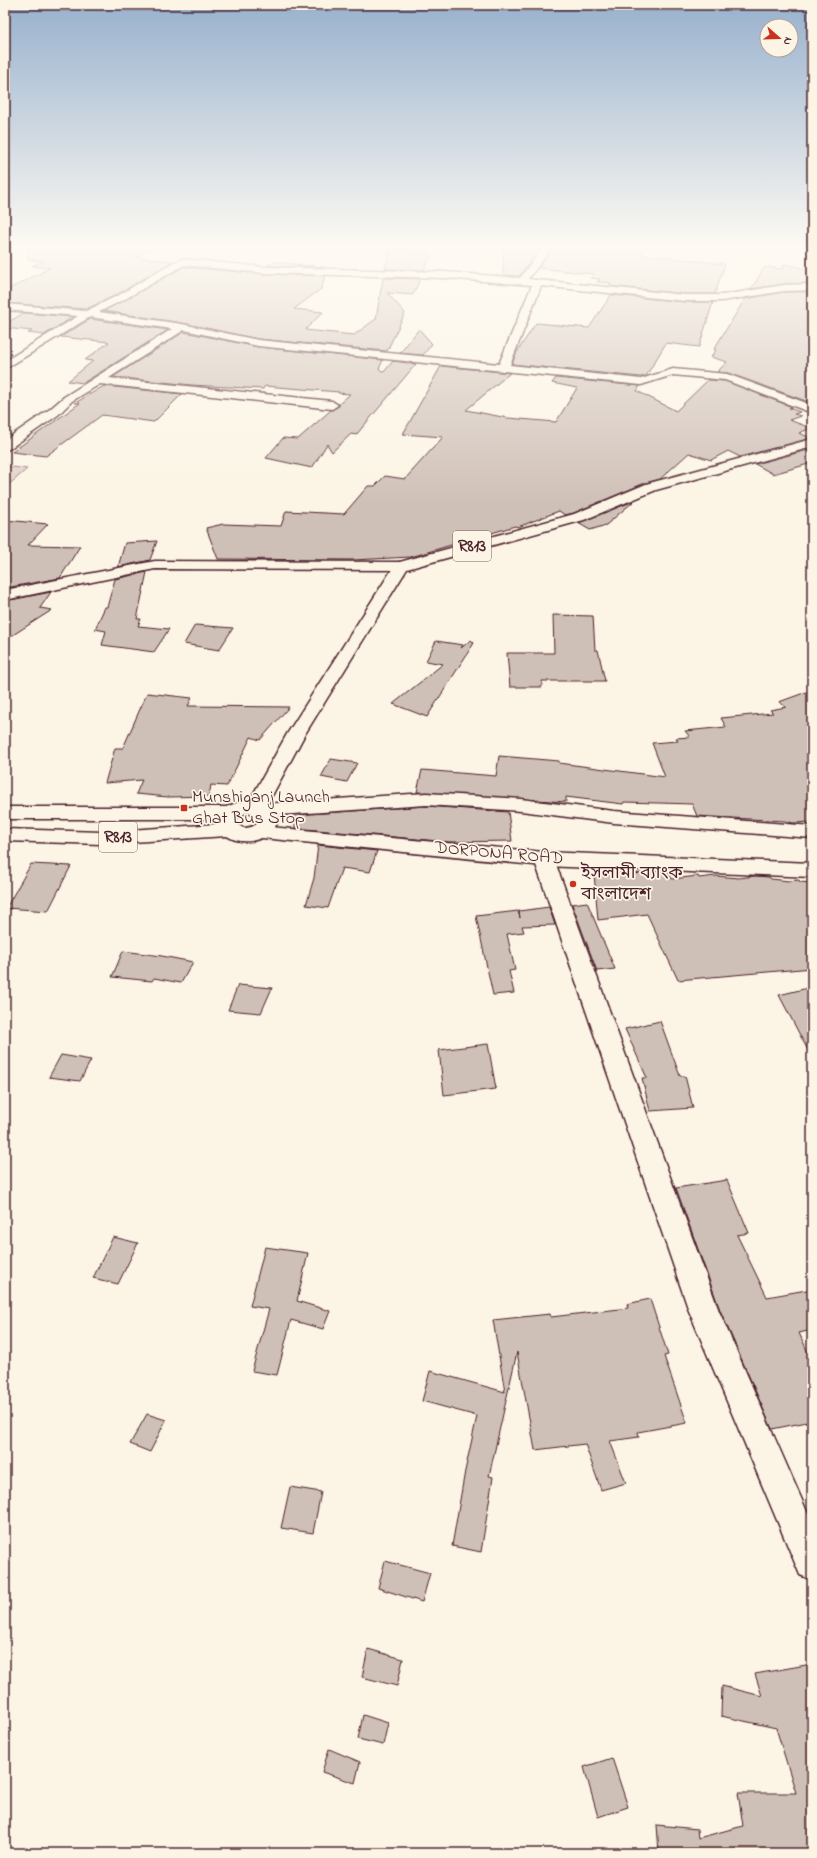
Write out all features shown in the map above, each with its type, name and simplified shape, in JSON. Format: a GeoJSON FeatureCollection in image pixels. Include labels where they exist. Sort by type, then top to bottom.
{"type":"FeatureCollection","features":[{"type":"Feature","properties":{"kind":"street"},"geometry":{"type":"LineString","coordinates":[[5,366],[60,332]]}},
{"type":"Feature","properties":{"kind":"street"},"geometry":{"type":"LineString","coordinates":[[5,446],[54,412],[68,399],[175,332]]}},
{"type":"Feature","properties":{"kind":"street"},"geometry":{"type":"LineString","coordinates":[[203,332],[258,344],[641,382],[651,380],[665,373],[673,372],[727,377],[812,409]]}},
{"type":"Feature","properties":{"kind":"street"},"geometry":{"type":"LineString","coordinates":[[503,368],[518,332]]}},
{"type":"Feature","properties":{"kind":"street"},"geometry":{"type":"LineString","coordinates":[[98,380],[332,405]]}},
{"type":"Feature","properties":{"kind":"street","name":"R813"},"geometry":{"type":"LineString","coordinates":[[400,566],[579,517],[651,487],[812,443]]}},
{"type":"Feature","properties":{"kind":"street"},"geometry":{"type":"LineString","coordinates":[[5,595],[155,565],[400,566]]}},
{"type":"Feature","properties":{"kind":"street"},"geometry":{"type":"LineString","coordinates":[[260,808],[296,734],[400,566]]}},
{"type":"Feature","properties":{"kind":"street"},"geometry":{"type":"LineString","coordinates":[[260,808],[426,799],[521,805],[614,817],[812,832]]}},
{"type":"Feature","properties":{"kind":"street","name":"R813"},"geometry":{"type":"LineString","coordinates":[[5,835],[101,838],[230,821],[242,807],[260,808]]}},
{"type":"Feature","properties":{"kind":"street"},"geometry":{"type":"LineString","coordinates":[[259,832],[266,827],[270,821],[269,815],[260,808]]}},
{"type":"Feature","properties":{"kind":"street","name":"R813"},"geometry":{"type":"LineString","coordinates":[[5,813],[230,821]]}},
{"type":"Feature","properties":{"kind":"street","name":"R813"},"geometry":{"type":"LineString","coordinates":[[230,821],[239,834],[259,832]]}},
{"type":"Feature","properties":{"kind":"street","name":"DORPONA ROAD"},"geometry":{"type":"LineString","coordinates":[[259,832],[544,859],[812,870]]}},
{"type":"Feature","properties":{"kind":"street"},"geometry":{"type":"LineString","coordinates":[[544,859],[704,1311],[812,1563]]}},
{"type":"Feature","properties":{"kind":"shaded area"},"geometry":{"type":"Polygon","coordinates":[[[5,466],[27,469],[5,488],[5,466]]]}},
{"type":"Feature","properties":{"kind":"building"},"geometry":{"type":"Polygon","coordinates":[[[31,332],[49,332],[44,335],[28,333],[31,332]]]}},
{"type":"Feature","properties":{"kind":"building"},"geometry":{"type":"Polygon","coordinates":[[[70,332],[165,332],[83,383],[68,381],[93,361],[85,360],[109,342],[61,337],[70,332]]]}},
{"type":"Feature","properties":{"kind":"building"},"geometry":{"type":"Polygon","coordinates":[[[184,332],[258,347],[383,360],[379,369],[384,372],[393,361],[416,364],[356,435],[351,434],[332,452],[327,444],[312,468],[266,458],[283,438],[298,439],[331,410],[339,406],[339,404],[350,394],[265,386],[263,389],[192,385],[113,377],[184,332]]]}},
{"type":"Feature","properties":{"kind":"building"},"geometry":{"type":"Polygon","coordinates":[[[223,332],[322,332],[354,335],[359,332],[396,332],[387,351],[258,339],[223,332]]]}},
{"type":"Feature","properties":{"kind":"building"},"geometry":{"type":"Polygon","coordinates":[[[417,332],[421,332],[432,344],[423,355],[400,353],[417,332]]]}},
{"type":"Feature","properties":{"kind":"building"},"geometry":{"type":"Polygon","coordinates":[[[530,332],[704,332],[699,347],[666,343],[646,376],[641,377],[512,364],[517,352],[530,332]]]}},
{"type":"Feature","properties":{"kind":"building"},"geometry":{"type":"Polygon","coordinates":[[[725,332],[812,332],[812,401],[809,402],[728,373],[717,372],[727,362],[711,357],[716,350],[714,349],[725,332]]]}},
{"type":"Feature","properties":{"kind":"building"},"geometry":{"type":"Polygon","coordinates":[[[441,366],[510,373],[466,410],[508,418],[556,422],[577,388],[552,383],[556,378],[640,386],[637,391],[676,411],[708,380],[725,381],[792,407],[789,408],[800,412],[794,414],[801,416],[789,420],[811,428],[799,433],[811,438],[740,457],[728,451],[711,460],[689,453],[660,479],[645,483],[574,513],[565,515],[559,511],[518,527],[515,526],[411,557],[353,560],[218,559],[206,528],[223,524],[281,526],[286,511],[344,514],[368,486],[375,486],[385,476],[405,479],[443,437],[403,434],[441,366]]]}},
{"type":"Feature","properties":{"kind":"building"},"geometry":{"type":"Polygon","coordinates":[[[104,386],[182,394],[154,422],[102,415],[46,456],[12,452],[80,403],[75,403],[104,386]]]}},
{"type":"Feature","properties":{"kind":"building"},"geometry":{"type":"Polygon","coordinates":[[[812,449],[812,463],[773,474],[755,464],[812,449]]]}},
{"type":"Feature","properties":{"kind":"building"},"geometry":{"type":"Polygon","coordinates":[[[634,501],[606,525],[590,530],[578,523],[634,501]]]}},
{"type":"Feature","properties":{"kind":"building"},"geometry":{"type":"Polygon","coordinates":[[[5,520],[48,524],[28,545],[80,546],[60,578],[5,588],[5,520]]]}},
{"type":"Feature","properties":{"kind":"building"},"geometry":{"type":"Polygon","coordinates":[[[157,541],[150,560],[118,567],[125,543],[157,541]]]}},
{"type":"Feature","properties":{"kind":"building"},"geometry":{"type":"Polygon","coordinates":[[[147,572],[137,619],[141,619],[138,626],[169,629],[154,652],[102,645],[106,631],[95,629],[105,607],[107,607],[115,579],[147,572]]]}},
{"type":"Feature","properties":{"kind":"building"},"geometry":{"type":"Polygon","coordinates":[[[51,592],[40,608],[52,610],[5,640],[5,601],[51,592]]]}},
{"type":"Feature","properties":{"kind":"building"},"geometry":{"type":"Polygon","coordinates":[[[553,615],[593,616],[595,650],[598,650],[605,681],[542,681],[542,687],[510,687],[507,653],[554,653],[553,615]]]}},
{"type":"Feature","properties":{"kind":"building"},"geometry":{"type":"Polygon","coordinates":[[[195,625],[233,628],[219,650],[184,644],[195,625]]]}},
{"type":"Feature","properties":{"kind":"building"},"geometry":{"type":"Polygon","coordinates":[[[471,640],[474,643],[427,717],[393,704],[443,664],[426,661],[436,641],[463,645],[461,648],[471,640]]]}},
{"type":"Feature","properties":{"kind":"building"},"geometry":{"type":"Polygon","coordinates":[[[812,690],[812,822],[793,823],[785,821],[697,816],[692,804],[624,802],[623,804],[566,797],[566,802],[417,792],[422,770],[496,776],[499,756],[559,761],[559,763],[665,777],[652,743],[678,741],[676,738],[690,737],[685,731],[726,727],[721,718],[773,713],[770,710],[786,707],[779,702],[812,690]]]}},
{"type":"Feature","properties":{"kind":"building"},"geometry":{"type":"Polygon","coordinates":[[[147,693],[192,698],[188,706],[289,707],[260,740],[251,737],[227,786],[211,785],[209,796],[168,797],[136,794],[142,780],[105,783],[115,748],[123,748],[147,693]]]}},
{"type":"Feature","properties":{"kind":"building"},"geometry":{"type":"Polygon","coordinates":[[[331,759],[357,763],[347,782],[321,777],[331,759]]]}},
{"type":"Feature","properties":{"kind":"building"},"geometry":{"type":"Polygon","coordinates":[[[426,806],[508,812],[512,841],[449,842],[295,828],[295,815],[426,806]]]}},
{"type":"Feature","properties":{"kind":"building"},"geometry":{"type":"Polygon","coordinates":[[[318,845],[377,851],[370,872],[342,868],[328,908],[306,905],[314,878],[318,845]]]}},
{"type":"Feature","properties":{"kind":"building"},"geometry":{"type":"Polygon","coordinates":[[[31,864],[71,866],[48,911],[6,908],[31,864]]]}},
{"type":"Feature","properties":{"kind":"building"},"geometry":{"type":"Polygon","coordinates":[[[653,872],[669,873],[672,879],[698,876],[699,878],[716,876],[739,878],[755,876],[789,881],[799,880],[800,882],[812,883],[812,968],[678,980],[647,914],[598,920],[594,873],[622,873],[622,875],[653,872]]]}},
{"type":"Feature","properties":{"kind":"building"},"geometry":{"type":"Polygon","coordinates":[[[587,902],[615,969],[597,971],[572,904],[587,902]]]}},
{"type":"Feature","properties":{"kind":"building"},"geometry":{"type":"Polygon","coordinates":[[[549,907],[555,925],[522,926],[524,932],[507,934],[515,970],[509,971],[514,993],[493,995],[476,916],[518,911],[520,918],[519,911],[549,907]]]}},
{"type":"Feature","properties":{"kind":"building"},"geometry":{"type":"Polygon","coordinates":[[[123,951],[193,962],[181,983],[154,978],[152,981],[112,977],[123,951]]]}},
{"type":"Feature","properties":{"kind":"building"},"geometry":{"type":"Polygon","coordinates":[[[238,985],[272,988],[261,1013],[228,1010],[238,985]]]}},
{"type":"Feature","properties":{"kind":"building"},"geometry":{"type":"Polygon","coordinates":[[[812,987],[812,1058],[779,995],[812,987]]]}},
{"type":"Feature","properties":{"kind":"building"},"geometry":{"type":"Polygon","coordinates":[[[660,1021],[680,1076],[685,1076],[693,1108],[650,1111],[642,1078],[647,1078],[625,1029],[660,1021]]]}},
{"type":"Feature","properties":{"kind":"building"},"geometry":{"type":"Polygon","coordinates":[[[488,1044],[496,1089],[444,1095],[439,1050],[488,1044]]]}},
{"type":"Feature","properties":{"kind":"building"},"geometry":{"type":"Polygon","coordinates":[[[61,1055],[91,1060],[80,1081],[49,1077],[61,1055]]]}},
{"type":"Feature","properties":{"kind":"building"},"geometry":{"type":"Polygon","coordinates":[[[727,1180],[749,1233],[737,1235],[767,1297],[812,1289],[812,1330],[799,1333],[812,1361],[812,1421],[772,1429],[720,1310],[676,1188],[727,1180]]]}},
{"type":"Feature","properties":{"kind":"building"},"geometry":{"type":"Polygon","coordinates":[[[113,1237],[138,1243],[118,1284],[93,1278],[113,1237]]]}},
{"type":"Feature","properties":{"kind":"building"},"geometry":{"type":"Polygon","coordinates":[[[265,1247],[308,1253],[297,1301],[330,1311],[323,1329],[291,1320],[277,1375],[252,1371],[269,1309],[250,1306],[265,1247]]]}},
{"type":"Feature","properties":{"kind":"building"},"geometry":{"type":"Polygon","coordinates":[[[650,1299],[668,1355],[664,1356],[687,1423],[638,1432],[639,1437],[610,1441],[626,1483],[601,1490],[585,1444],[535,1450],[517,1352],[489,1476],[493,1477],[481,1552],[452,1546],[465,1471],[477,1416],[422,1401],[430,1371],[505,1392],[493,1320],[550,1314],[551,1317],[628,1308],[627,1304],[650,1299]]]}},
{"type":"Feature","properties":{"kind":"building"},"geometry":{"type":"Polygon","coordinates":[[[147,1414],[166,1420],[150,1452],[130,1444],[147,1414]]]}},
{"type":"Feature","properties":{"kind":"building"},"geometry":{"type":"Polygon","coordinates":[[[290,1487],[321,1492],[313,1533],[281,1528],[290,1487]]]}},
{"type":"Feature","properties":{"kind":"building"},"geometry":{"type":"Polygon","coordinates":[[[385,1561],[430,1573],[422,1602],[378,1588],[385,1561]]]}},
{"type":"Feature","properties":{"kind":"building"},"geometry":{"type":"Polygon","coordinates":[[[368,1649],[403,1659],[397,1686],[362,1677],[368,1649]]]}},
{"type":"Feature","properties":{"kind":"building"},"geometry":{"type":"Polygon","coordinates":[[[812,1664],[812,1853],[659,1853],[657,1825],[697,1829],[698,1838],[743,1826],[738,1793],[796,1793],[776,1728],[721,1716],[722,1686],[762,1696],[755,1674],[812,1664]]]}},
{"type":"Feature","properties":{"kind":"building"},"geometry":{"type":"Polygon","coordinates":[[[363,1715],[388,1723],[383,1745],[358,1739],[363,1715]]]}},
{"type":"Feature","properties":{"kind":"building"},"geometry":{"type":"Polygon","coordinates":[[[329,1749],[360,1762],[355,1783],[322,1772],[329,1749]]]}},
{"type":"Feature","properties":{"kind":"building"},"geometry":{"type":"Polygon","coordinates":[[[612,1758],[628,1807],[598,1817],[584,1767],[612,1758]]]}},
{"type":"Feature","properties":{"kind":"place","name":"Munshiganj Launch Ghat Bus Stop"},"geometry":{"type":"Point","coordinates":[184,808]}},
{"type":"Feature","properties":{"kind":"place","name":"ইসলামী ব্যাংক বাংলাদেশ"},"geometry":{"type":"Point","coordinates":[573,884]}}]}
